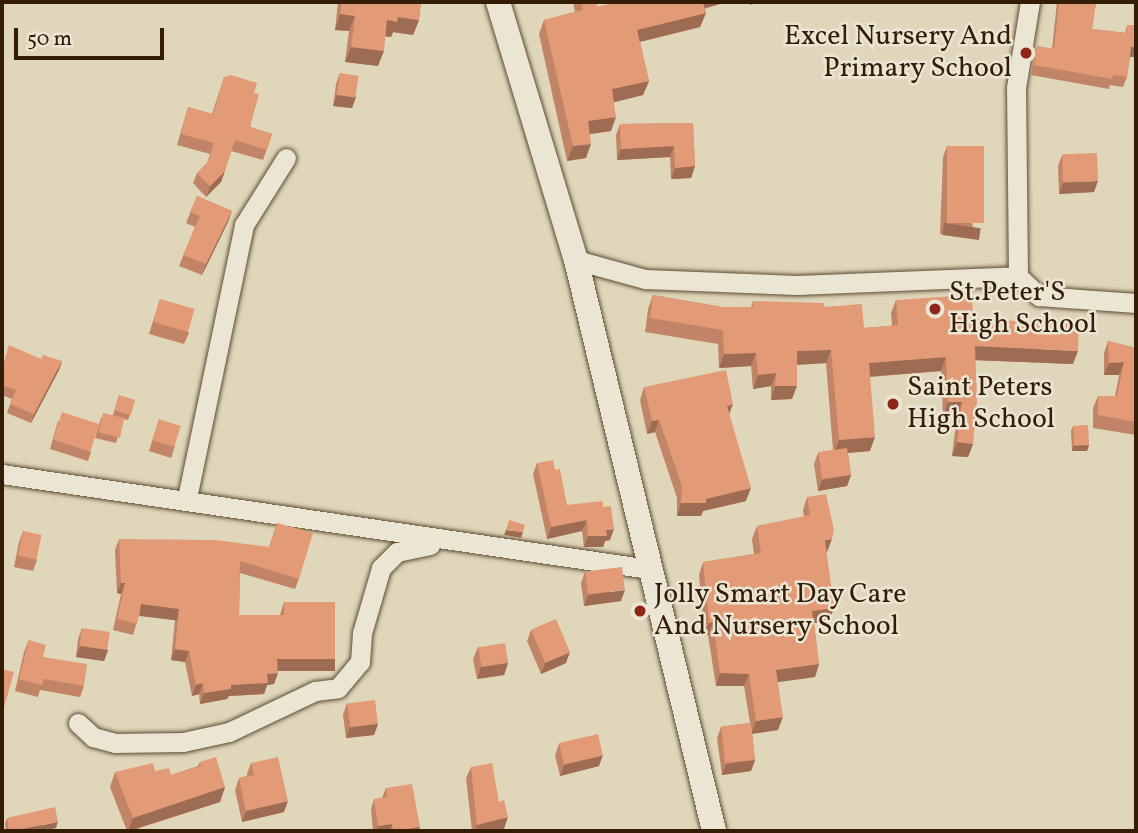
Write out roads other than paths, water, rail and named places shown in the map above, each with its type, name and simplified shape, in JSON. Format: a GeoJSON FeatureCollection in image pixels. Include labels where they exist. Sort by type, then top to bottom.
{"type":"FeatureCollection","features":[{"type":"Feature","properties":{"kind":"street"},"geometry":{"type":"LineString","coordinates":[[498,2],[576,260],[714,831]]}},
{"type":"Feature","properties":{"kind":"street"},"geometry":{"type":"LineString","coordinates":[[1030,2],[1016,88],[1018,276],[1039,296],[1136,303]]}},
{"type":"Feature","properties":{"kind":"street"},"geometry":{"type":"LineString","coordinates":[[187,498],[244,225],[286,158]]}},
{"type":"Feature","properties":{"kind":"street"},"geometry":{"type":"LineString","coordinates":[[576,260],[645,279],[797,285],[1018,276]]}},
{"type":"Feature","properties":{"kind":"street"},"geometry":{"type":"LineString","coordinates":[[2,474],[187,498],[442,542],[649,569]]}},
{"type":"Feature","properties":{"kind":"street"},"geometry":{"type":"LineString","coordinates":[[78,723],[93,737],[114,743],[183,742],[229,733],[315,691],[338,688],[360,662],[362,632],[387,561],[397,552],[442,542]]}},
{"type":"Feature","properties":{"kind":"place","name":"Excel Nursery And Primary School"},"geometry":{"type":"Point","coordinates":[1026,53]}},
{"type":"Feature","properties":{"kind":"place","name":"St.Peter'S High School"},"geometry":{"type":"Point","coordinates":[935,309]}},
{"type":"Feature","properties":{"kind":"place","name":"Saint Peters High School"},"geometry":{"type":"Point","coordinates":[893,404]}},
{"type":"Feature","properties":{"kind":"place","name":"Jolly Smart Day Care And Nursery School"},"geometry":{"type":"Point","coordinates":[640,611]}}]}
